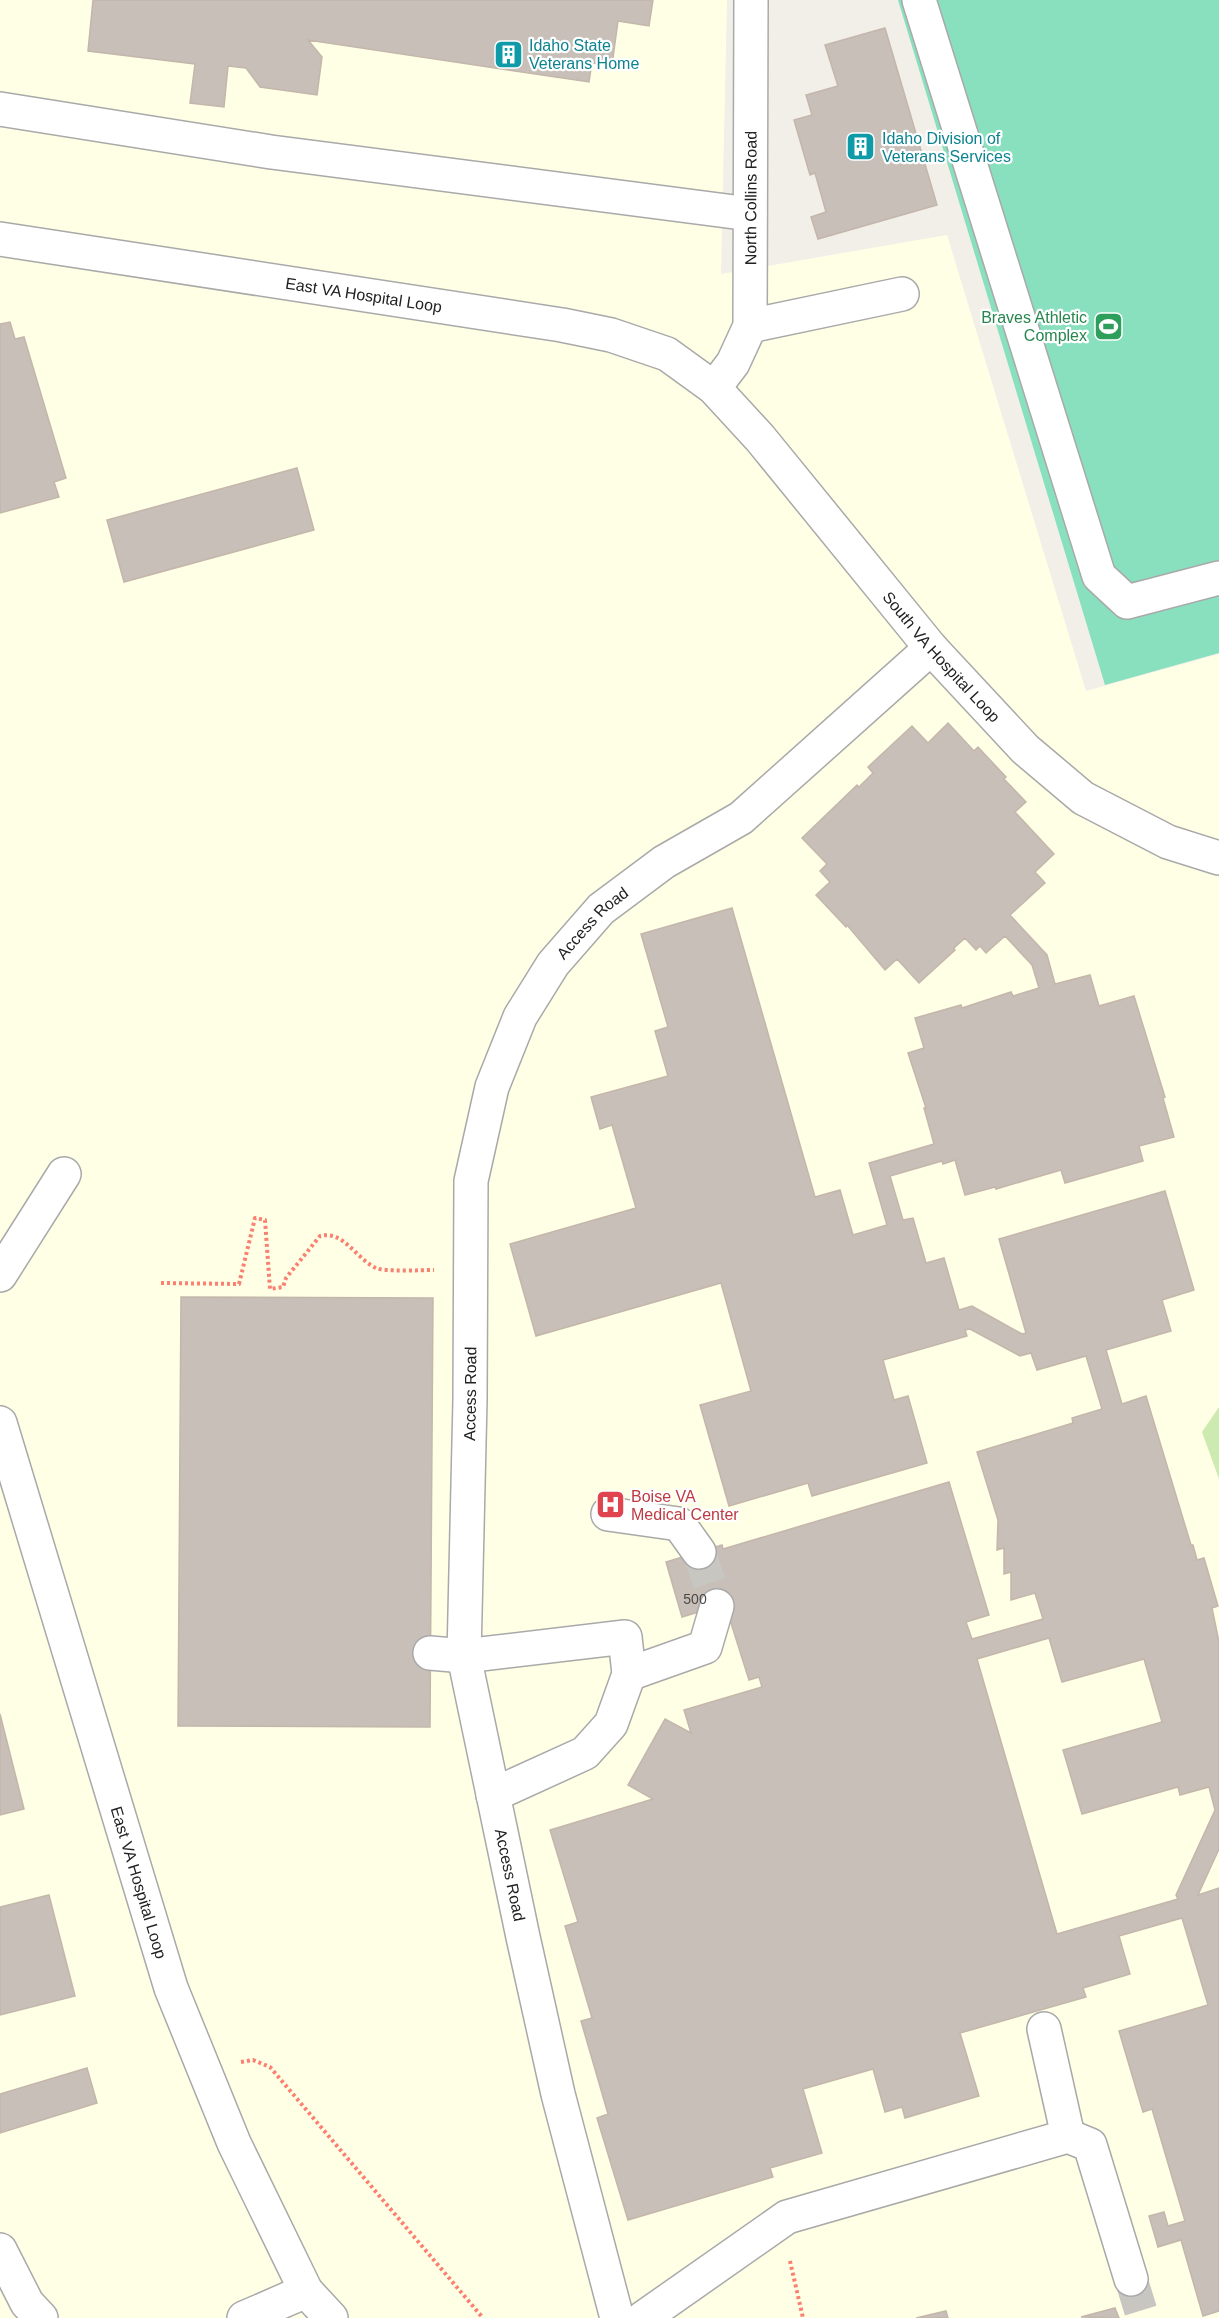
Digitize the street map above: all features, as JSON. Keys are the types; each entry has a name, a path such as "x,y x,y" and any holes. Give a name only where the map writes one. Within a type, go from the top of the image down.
{"street":[{"name":"North Collins Road","path":"714,388 733,363 750,326 751,0"},
{"path":"918,0 1099,576 1127,602 1219,578"},
{"path":"0,109 271,152 750,214"},
{"name":"East VA Hospital Loop","path":"0,239 611,335 668,354 714,388"},
{"path":"750,326 902,294"},
{"name":"South VA Hospital Loop","path":"714,388 760,438 932,648 1025,749 1083,798 1168,842 1219,858"},
{"name":"Access Road","path":"617,2318 558,2094 464,1656 470,1412 471,1181 492,1087 520,1017 553,964 602,909 664,862 741,818 932,648"},
{"path":"0,1275 64,1174"},
{"name":"East VA Hospital Loop","path":"0,1423 171,1988 234,2143 306,2291 331,2318"},
{"path":"608,1514 679,1524 699,1552"},
{"path":"629,1674 705,1647 717,1606"},
{"path":"430,1653 464,1656 625,1637 629,1674 611,1724 585,1753 493,1795"},
{"path":"1044,2029 1068,2136"},
{"path":"643,2318 786,2217 1068,2136 1090,2145 1131,2279"},
{"path":"0,2250 27,2303 41,2318"},
{"path":"244,2318 306,2291"}],"path":[{"path":"161,1283 239,1284 255,1218 265,1220 270,1289 283,1287 286,1278 320,1236 327,1234 338,1238 377,1269 445,1271"},
{"path":"206,2075 235,2063 253,2060 270,2067 483,2318"}],"shaded area":[{"name":"Boise VA Medical Center","path":"0,0 727,0 721,274 947,235 1086,691 1219,654 1219,2318 0,2318"}],"green space":[{"name":"Braves Athletic Complex","path":"898,0 1219,0 1219,653 1105,685"},
{"path":"1219,1407 1219,1479 1202,1432"}],"building":[{"name":"Idaho State Veterans Home","path":"93,0 653,0 649,26 618,21 612,65 592,63 589,82 308,40 322,57 317,95 260,87 246,68 228,66 224,107 190,103 195,64 88,51"},
{"name":"Idaho Division of Veterans Services","path":"885,28 937,205 818,239 811,217 826,212 815,173 810,175 794,120 812,115 806,95 838,86 825,45"},
{"path":"10,322 15,339 24,337 66,478 54,482 59,497 0,513 0,324"},
{"path":"297,468 314,530 124,582 107,520"},
{"path":"948,723 974,751 978,747 1026,802 1015,812 1054,854 1035,872 1045,883 1010,915 1047,955 1055,984 1090,975 1099,1006 1134,996 1165,1097 1163,1098 1174,1137 1139,1146 1143,1161 1065,1183 1061,1170 996,1189 995,1187 965,1195 955,1160 943,1164 942,1161 890,1176 903,1220 913,1218 926,1263 944,1258 959,1310 972,1306 1022,1334 1026,1333 999,1239 1165,1191 1194,1290 1162,1300 1171,1331 1106,1350 1122,1404 1146,1396 1191,1545 1193,1545 1197,1560 1204,1558 1218,1606 1212,1608 1219,1642 1219,1849 1198,1895 1219,1888 1219,2311 1203,2316 1181,2240 1158,2247 1149,2216 1164,2212 1168,2226 1185,2221 1152,2109 1143,2112 1119,2031 1208,2005 1182,1918 1119,1936 1130,1974 1083,1988 1086,1997 960,2033 979,2096 905,2118 902,2107 885,2112 873,2069 803,2089 822,2153 770,2168 773,2177 628,2220 597,2118 608,2114 581,2021 592,2018 565,1926 578,1922 550,1830 653,1799 628,1785 665,1719 691,1733 684,1710 762,1687 759,1677 749,1680 725,1604 682,1617 666,1562 722,1545 723,1549 949,1482 989,1615 966,1622 972,1639 1043,1619 1035,1593 1011,1600 1011,1572 1004,1574 1004,1548 997,1550 998,1520 977,1452 1073,1423 1072,1418 1102,1409 1086,1356 1037,1370 1031,1353 1020,1356 970,1329 965,1330 967,1336 883,1360 894,1400 908,1396 927,1463 812,1496 808,1483 729,1506 700,1405 751,1391 721,1283 536,1336 510,1244 636,1208 612,1125 600,1129 591,1097 668,1076 655,1031 668,1027 641,934 732,908 815,1197 840,1190 853,1235 887,1225 869,1163 934,1144 924,1108 926,1108 908,1053 924,1048 915,1018 961,1005 962,1008 1011,992 1013,996 1039,988 1032,965 1005,936 986,953 980,946 976,950 965,938 919,983 897,959 885,970 847,925 846,927 816,895 830,882 820,871 827,864 802,838 857,785 859,787 873,773 868,767 912,726 928,743","holes":["1049,1638 1062,1682 1144,1659 1162,1722 1063,1750 1082,1814 1178,1787 1180,1795 1209,1787 1215,1810 1176,1895 1178,1899 1057,1934 977,1659"]},
{"path":"181,1297 433,1298 430,1727 178,1726"},
{"path":"0,1714 24,1809 0,1815"},
{"path":"49,1895 75,1996 0,2015 0,1907"},
{"path":"87,2068 97,2103 0,2133 0,2094"},
{"path":"1115,2308 1119,2318 1081,2317"},
{"path":"946,2311 948,2318 916,2318"}],"tunnel":[{"path":"699,1552 717,1606"},
{"path":"1131,2279 1143,2318"}],"place":[{"name":"Idaho State Veterans Home","path":"508,54"},
{"name":"Idaho Division of Veterans Services","path":"861,147"},
{"name":"Braves Athletic Complex","path":"1108,326"},
{"name":"Boise VA Medical Center","path":"610,1505"}]}
